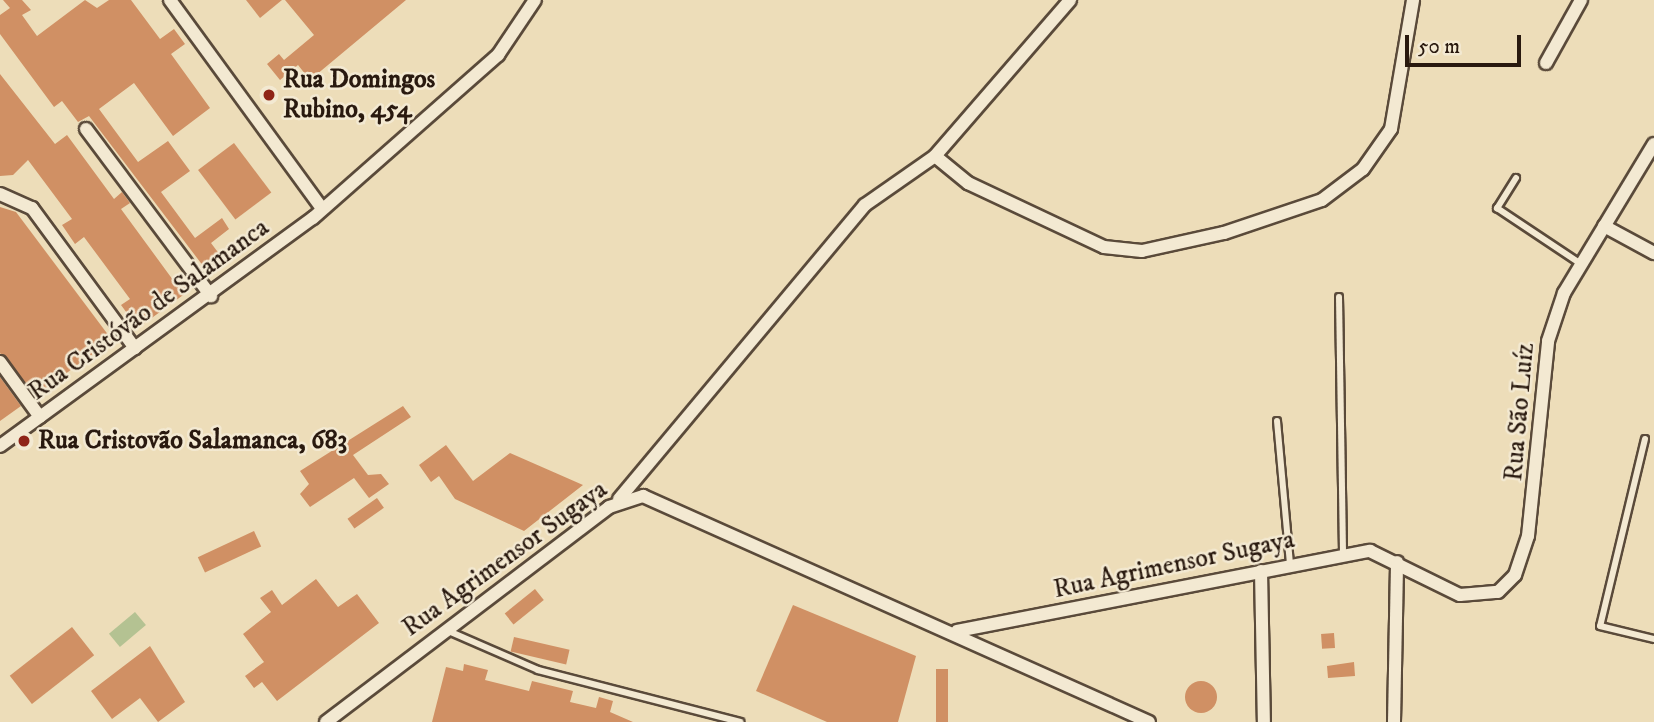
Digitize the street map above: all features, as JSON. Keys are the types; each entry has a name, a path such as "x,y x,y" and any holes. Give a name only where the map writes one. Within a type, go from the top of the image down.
{"street":[{"path":"170,0 321,207"},
{"name":"Rua Cristóvão de Salamanca","path":"0,446 211,296 321,207 498,55 535,0"},
{"path":"618,501 865,205 935,156 1070,0"},
{"path":"935,156 968,183 1104,247 1142,251 1224,233 1322,200 1363,169 1391,129 1413,0"},
{"path":"1546,63 1581,0"},
{"path":"86,130 211,296"},
{"name":"Rua São Luíz","path":"1397,562 1460,594 1492,596 1515,575 1534,501 1548,341 1581,264 1654,144"},
{"path":"0,194 32,208 135,348"},
{"path":"1604,226 1654,253"},
{"path":"0,362 40,417"},
{"name":"Rua Agrimensor Sugaya","path":"326,722 445,629 618,501 657,499 957,631 1149,722"},
{"name":"Rua Agrimensor Sugaya","path":"957,631 1343,554 1370,551 1397,562"},
{"path":"1394,722 1397,562"},
{"path":"1261,571 1264,722"}],"lane":[{"path":"1516,178 1497,208 1581,264"},
{"path":"1339,297 1343,554"},
{"path":"1277,421 1290,564"},
{"path":"1645,439 1600,626 1654,639"},
{"path":"445,629 538,670 740,722"}],"green space":[{"path":"135,612 146,625 120,647 109,634"}],"building":[{"path":"3,0 22,0 31,10 22,15 37,36 85,0 97,8 109,0 131,0 160,39 174,29 185,44 171,54 210,108 173,136 134,83 99,109 138,162 168,141 190,171 161,192 195,238 222,218 229,229 211,243 226,263 210,275 89,116 78,122 62,101 54,107 0,34 0,15 10,8"},
{"path":"246,0 282,0 260,18"},
{"path":"285,0 406,0 310,80 298,65 280,80 267,64 279,54 284,60 314,35"},
{"path":"0,74 55,144 67,135 114,199 122,192 130,203 121,209 173,280 179,275 190,290 138,328 121,305 130,299 84,237 75,244 62,225 72,219 28,160 13,175 0,176"},
{"path":"234,143 271,193 235,220 198,170"},
{"path":"0,207 16,212 112,340 35,396 0,353"},
{"path":"0,377 21,406 0,421"},
{"path":"403,406 411,417 353,455 368,475 381,474 389,484 369,498 354,478 310,507 300,494 309,484 300,471"},
{"path":"446,445 473,481 510,453 583,485 524,531 455,499 439,476 431,482 419,465"},
{"path":"377,498 384,508 354,528 348,519"},
{"path":"254,531 261,546 205,573 198,557"},
{"path":"316,579 338,607 357,594 379,623 277,701 262,682 254,688 245,676 264,662 243,634 271,612 260,598 272,590 282,605"},
{"path":"535,589 544,600 514,624 505,614"},
{"path":"793,605 916,656 898,722 827,722 756,691"},
{"path":"72,627 94,655 32,704 10,676"},
{"path":"1334,633 1335,648 1322,649 1321,634"},
{"path":"514,637 570,650 566,664 511,652"},
{"path":"150,646 185,702 158,722 140,698 112,719 91,691"},
{"path":"1354,662 1355,676 1328,678 1327,666"},
{"path":"464,664 488,670 485,680 529,691 532,681 573,691 570,702 596,708 599,697 613,701 610,712 633,722 432,722 446,667 463,671"},
{"path":"936,669 948,669 948,722 936,722"},
{"path":"1201,681 1212,686 1217,697 1212,708 1201,713 1190,708 1185,697 1190,686"}],"place":[{"name":"Rua Domingos Rubino, 454","path":"269,95"},
{"name":"Rua Cristovão Salamanca, 683","path":"24,441"}]}
